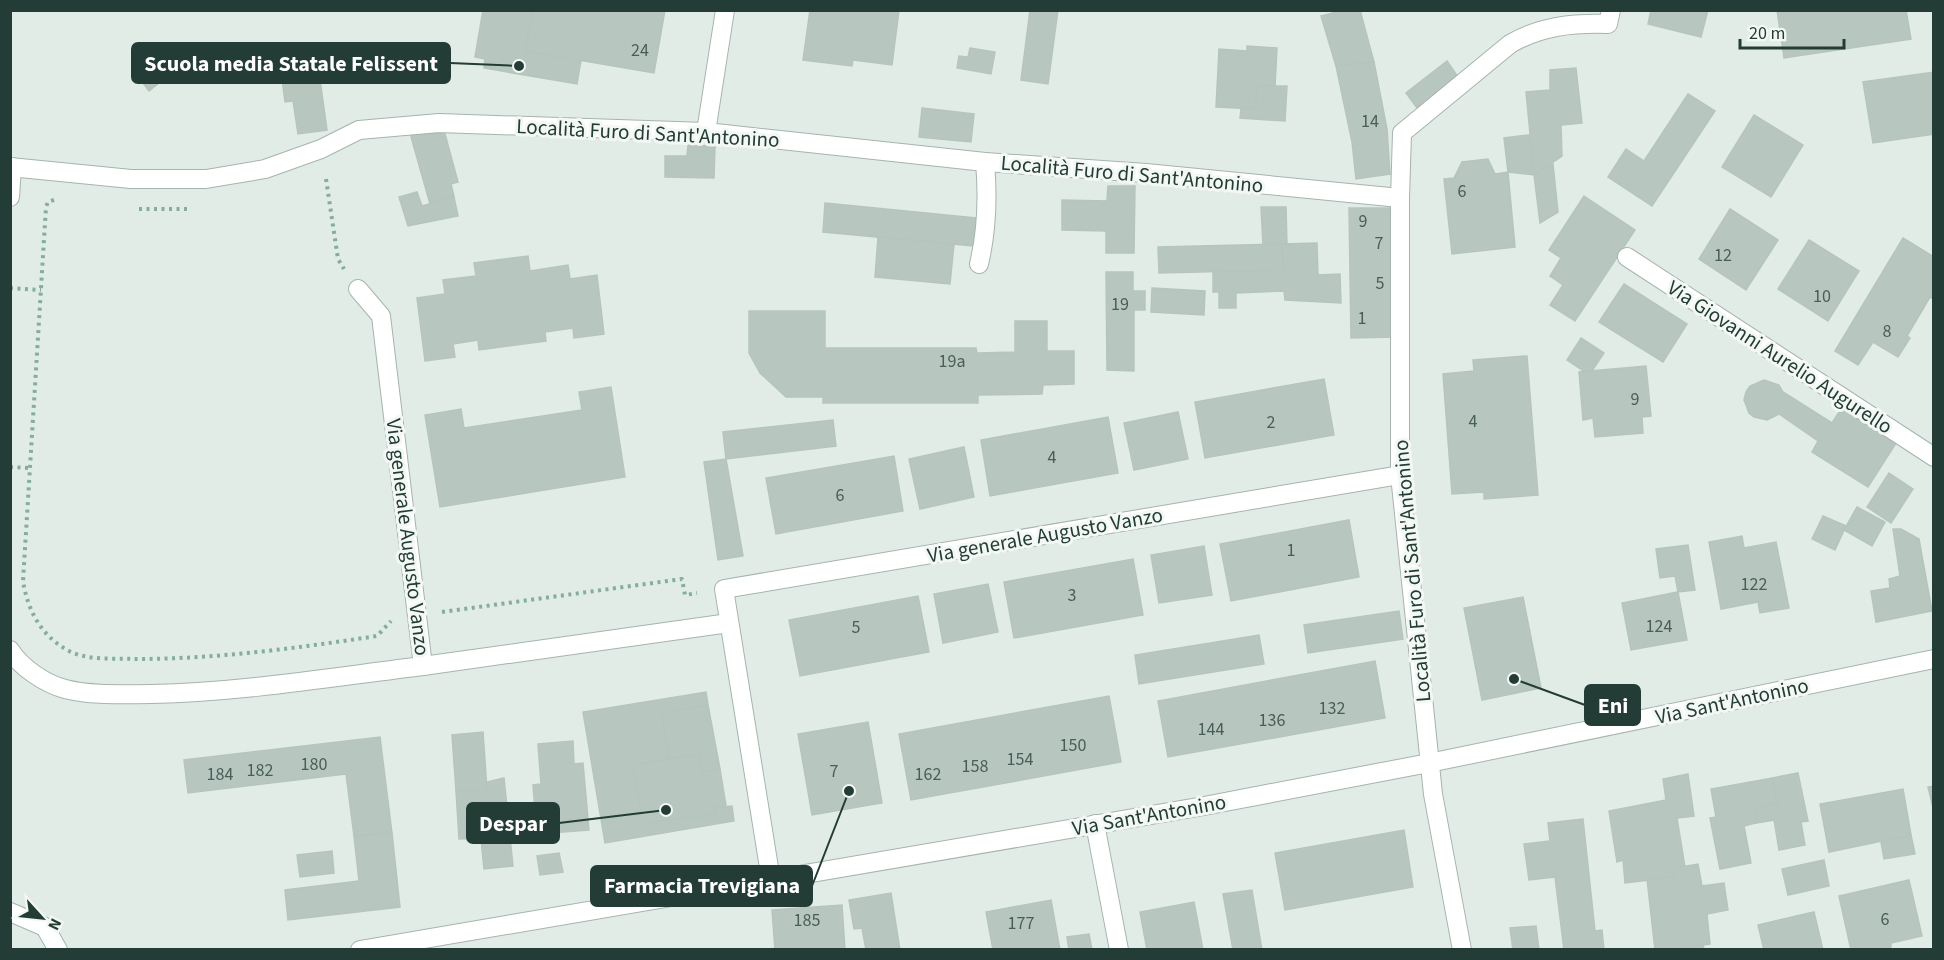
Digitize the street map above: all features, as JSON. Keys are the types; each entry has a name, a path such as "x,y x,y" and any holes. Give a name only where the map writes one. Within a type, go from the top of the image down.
{"street":[{"path":"706,132 725,10"},
{"name":"Località Furo di Sant'Antonino","path":"1462,950 1429,763 1400,475 1402,133 1510,44 1526,35 1559,25 1608,24 1611,10"},
{"name":"Località Furo di Sant'Antonino","path":"11,167 131,179 206,179 265,169 321,148 359,130 439,123 706,132 985,162 1146,173 1400,198"},
{"path":"979,264 984,243 986,213 985,162"},
{"path":"10,197 11,167"},
{"name":"Via Giovanni Aurelio Augurello","path":"1627,258 1934,457"},
{"name":"Via generale Augusto Vanzo","path":"358,289 381,316 423,666 729,623"},
{"name":"Via generale Augusto Vanzo","path":"724,588 1400,475"},
{"path":"724,588 771,880"},
{"path":"10,650 32,672 52,684 66,689 122,694 237,689 423,666"},
{"name":"Via Sant'Antonino","path":"360,950 426,944 1429,763 1934,659"},
{"path":"1095,824 1119,950"},
{"path":"10,912 45,927 58,950"}],"path":[{"path":"321,148 338,259 358,289"},
{"path":"315,182 326,179"},
{"path":"60,201 51,200 46,207 23,581 26,599 41,629 69,651 85,657 159,659 275,651 377,636 393,618"},
{"path":"128,208 165,210 200,208"},
{"path":"10,288 41,290"},
{"path":"10,467 30,468"},
{"path":"432,613 682,579 685,595 724,588"}],"building":[{"path":"483,10 533,10 525,51 581,60 577,84 484,68 485,59 475,57"},
{"path":"533,10 665,10 654,73 525,51"},
{"path":"810,10 899,10 892,65 853,60 852,66 803,60"},
{"path":"1030,10 1058,10 1048,84 1021,80"},
{"path":"1344,10 1360,10 1374,62 1336,66 1321,16"},
{"path":"1651,10 1708,10 1701,37 1648,24"},
{"path":"1777,10 1906,10 1911,39 1784,58"},
{"path":"315,43 327,130 298,134 293,101 285,102 278,48"},
{"path":"1247,46 1277,48 1275,86 1258,86 1255,109 1216,107 1219,49 1247,51"},
{"path":"970,48 995,52 991,74 957,68 959,56 968,57"},
{"path":"156,55 170,74 149,91 134,71"},
{"path":"1447,61 1458,77 1417,108 1406,93"},
{"path":"1374,62 1387,129 1390,174 1356,179 1352,142 1336,66"},
{"path":"1576,68 1582,123 1561,125 1562,156 1534,175 1526,92 1550,90 1550,70"},
{"path":"1934,72 1934,134 1873,143 1863,82"},
{"path":"1258,86 1287,86 1285,121 1240,118 1241,109 1255,109"},
{"path":"1688,94 1715,111 1652,206 1608,177 1626,149 1644,161"},
{"path":"922,108 974,114 971,142 919,137"},
{"path":"1754,115 1803,145 1771,197 1722,167"},
{"path":"410,133 445,134 458,182 451,184 454,197 430,204"},
{"path":"1529,135 1534,175 1508,172 1504,138"},
{"path":"688,145 715,146 714,178 665,177 665,156 687,156"},
{"path":"1488,159 1495,174 1508,172 1515,247 1452,254 1444,179 1454,178 1462,162"},
{"path":"1553,164 1558,212 1540,223 1534,175"},
{"path":"1108,186 1135,186 1134,253 1106,253 1106,231 1062,230 1062,200 1107,201"},
{"path":"417,192 422,206 454,197 458,216 408,226 399,197"},
{"path":"1584,196 1635,230 1575,321 1550,305 1563,285 1550,276 1561,258 1549,250"},
{"path":"825,203 976,218 973,246 823,232"},
{"path":"1261,207 1286,207 1287,244 1263,245"},
{"path":"1349,208 1394,208 1396,337 1351,338"},
{"path":"1730,209 1778,240 1746,290 1699,259"},
{"path":"878,237 954,244 950,284 875,277"},
{"path":"1903,238 1934,257 1934,299 1930,297 1907,336 1910,338 1898,357 1873,342 1858,365 1835,351"},
{"path":"1809,240 1859,271 1828,321 1778,289"},
{"path":"1317,243 1318,275 1340,274 1341,303 1285,300 1284,291 1236,293 1236,308 1219,308 1219,292 1213,292 1213,272 1283,270 1282,244"},
{"path":"1282,244 1283,270 1159,273 1158,247"},
{"path":"528,256 530,271 568,265 570,279 597,275 604,334 574,338 573,328 545,332 546,341 479,350 478,340 453,344 455,357 425,361 417,298 445,294 443,280 476,276 474,263"},
{"path":"1106,272 1133,272 1133,291 1145,291 1145,310 1134,310 1134,371 1107,370"},
{"path":"1624,284 1687,324 1663,362 1599,322"},
{"path":"1152,288 1205,291 1204,315 1151,312"},
{"path":"749,311 825,311 825,348 976,348 977,353 1015,352 1015,321 1047,321 1047,351 1074,351 1074,384 1043,385 1042,394 978,395 978,403 823,403 823,397 786,397 760,373 749,353"},
{"path":"1581,338 1604,353 1592,371 1585,372 1567,360"},
{"path":"1527,356 1538,495 1484,499 1484,492 1452,494 1443,374 1474,371 1473,360"},
{"path":"1646,366 1651,416 1642,417 1643,433 1595,437 1593,418 1583,420 1579,372"},
{"path":"1324,379 1334,435 1205,458 1195,402"},
{"path":"1764,380 1779,385 1783,392 1832,423 1843,406 1898,440 1868,487 1812,452 1818,441 1779,414 1767,420 1754,417 1749,413 1744,400 1746,392 1750,386"},
{"path":"611,387 625,477 440,507 425,415 461,409 464,428 582,410 579,392"},
{"path":"1178,412 1188,459 1134,470 1124,423"},
{"path":"1108,417 1118,473 990,496 981,440"},
{"path":"833,420 836,446 726,459 723,432"},
{"path":"964,447 974,497 920,509 909,459"},
{"path":"894,456 903,511 776,534 766,478"},
{"path":"726,459 743,556 718,560 704,462"},
{"path":"1889,473 1913,489 1891,523 1867,507"},
{"path":"1857,507 1885,522 1872,546 1844,530"},
{"path":"1823,516 1846,526 1835,550 1812,539"},
{"path":"1349,520 1359,577 1231,601 1220,544"},
{"path":"1893,529 1901,529 1919,539 1932,611 1876,622 1871,591 1890,588 1889,579 1900,576"},
{"path":"1742,536 1744,548 1776,542 1789,608 1760,613 1758,602 1721,609 1709,542"},
{"path":"1688,545 1695,590 1678,592 1675,576 1660,578 1656,549"},
{"path":"1204,546 1212,595 1159,603 1151,555"},
{"path":"1133,559 1143,615 1014,638 1004,582"},
{"path":"988,584 998,632 943,643 934,594"},
{"path":"1678,592 1687,640 1631,650 1622,603"},
{"path":"918,596 929,652 800,676 789,620"},
{"path":"1523,597 1541,688 1482,700 1464,608"},
{"path":"1399,611 1403,639 1308,653 1304,625"},
{"path":"1259,635 1264,664 1139,684 1135,655"},
{"path":"1375,661 1385,718 1168,757 1158,701"},
{"path":"706,692 708,705 662,713 669,759 633,765 643,823 715,814 714,808 732,806 734,821 605,843 583,712"},
{"path":"1109,696 1121,762 911,800 899,734"},
{"path":"708,705 720,769 702,772 699,754 669,759 662,713"},
{"path":"868,722 882,803 812,815 798,734"},
{"path":"483,732 487,790 456,791 452,735"},
{"path":"380,737 392,833 354,836 346,774 188,793 184,760"},
{"path":"573,741 574,764 583,763 589,830 537,834 533,785 541,784 538,744"},
{"path":"699,754 702,772 720,769 726,806 714,808 715,814 643,823 633,765"},
{"path":"1798,773 1808,821 1801,822 1805,845 1779,850 1774,820 1756,823 1755,808 1777,803 1772,778"},
{"path":"1688,774 1694,816 1677,818 1685,867 1675,868 1674,877 1625,883 1623,860 1617,862 1609,811 1666,800 1663,779"},
{"path":"504,778 510,837 459,839 456,791 487,790 487,782"},
{"path":"1772,778 1777,803 1755,808 1756,823 1744,826 1751,863 1720,869 1710,818 1716,817 1711,789"},
{"path":"1934,786 1934,812 1928,787"},
{"path":"1903,789 1911,835 1829,852 1820,804"},
{"path":"1583,819 1595,931 1602,930 1604,950 1564,950 1555,877 1529,880 1524,844 1550,841 1548,823"},
{"path":"1404,830 1413,887 1285,910 1275,853"},
{"path":"392,833 400,907 288,920 285,890 359,881 354,836"},
{"path":"1911,835 1915,854 1884,859 1881,842"},
{"path":"510,837 513,866 484,869 481,839"},
{"path":"332,851 334,873 300,877 297,855"},
{"path":"559,853 563,872 540,875 537,856"},
{"path":"1824,860 1829,886 1788,895 1782,869"},
{"path":"1698,864 1702,886 1724,883 1728,910 1707,914 1710,944 1686,947 1686,950 1655,950 1647,879 1674,877 1675,868"},
{"path":"1909,880 1922,936 1891,943 1891,947 1879,950 1851,950 1839,896"},
{"path":"1252,890 1262,950 1233,950 1223,894"},
{"path":"891,893 900,950 866,950 862,928 854,929 849,900"},
{"path":"1051,900 1060,950 993,950 986,912"},
{"path":"1194,902 1203,950 1147,950 1140,912"},
{"path":"842,905 845,950 775,950 772,910"},
{"path":"1814,912 1823,950 1764,950 1758,925"},
{"path":"1536,926 1539,950 1513,950 1510,928"},
{"path":"1089,934 1092,950 1069,950 1067,937"},
{"path":"1703,944 1704,950 1686,950 1686,947"}],"place":[{"name":"Scuola media Statale Felissent","path":"519,66"},
{"name":"Eni","path":"1514,679"},
{"name":"Farmacia Trevigiana","path":"849,791"},
{"name":"Despar","path":"666,810"}]}
